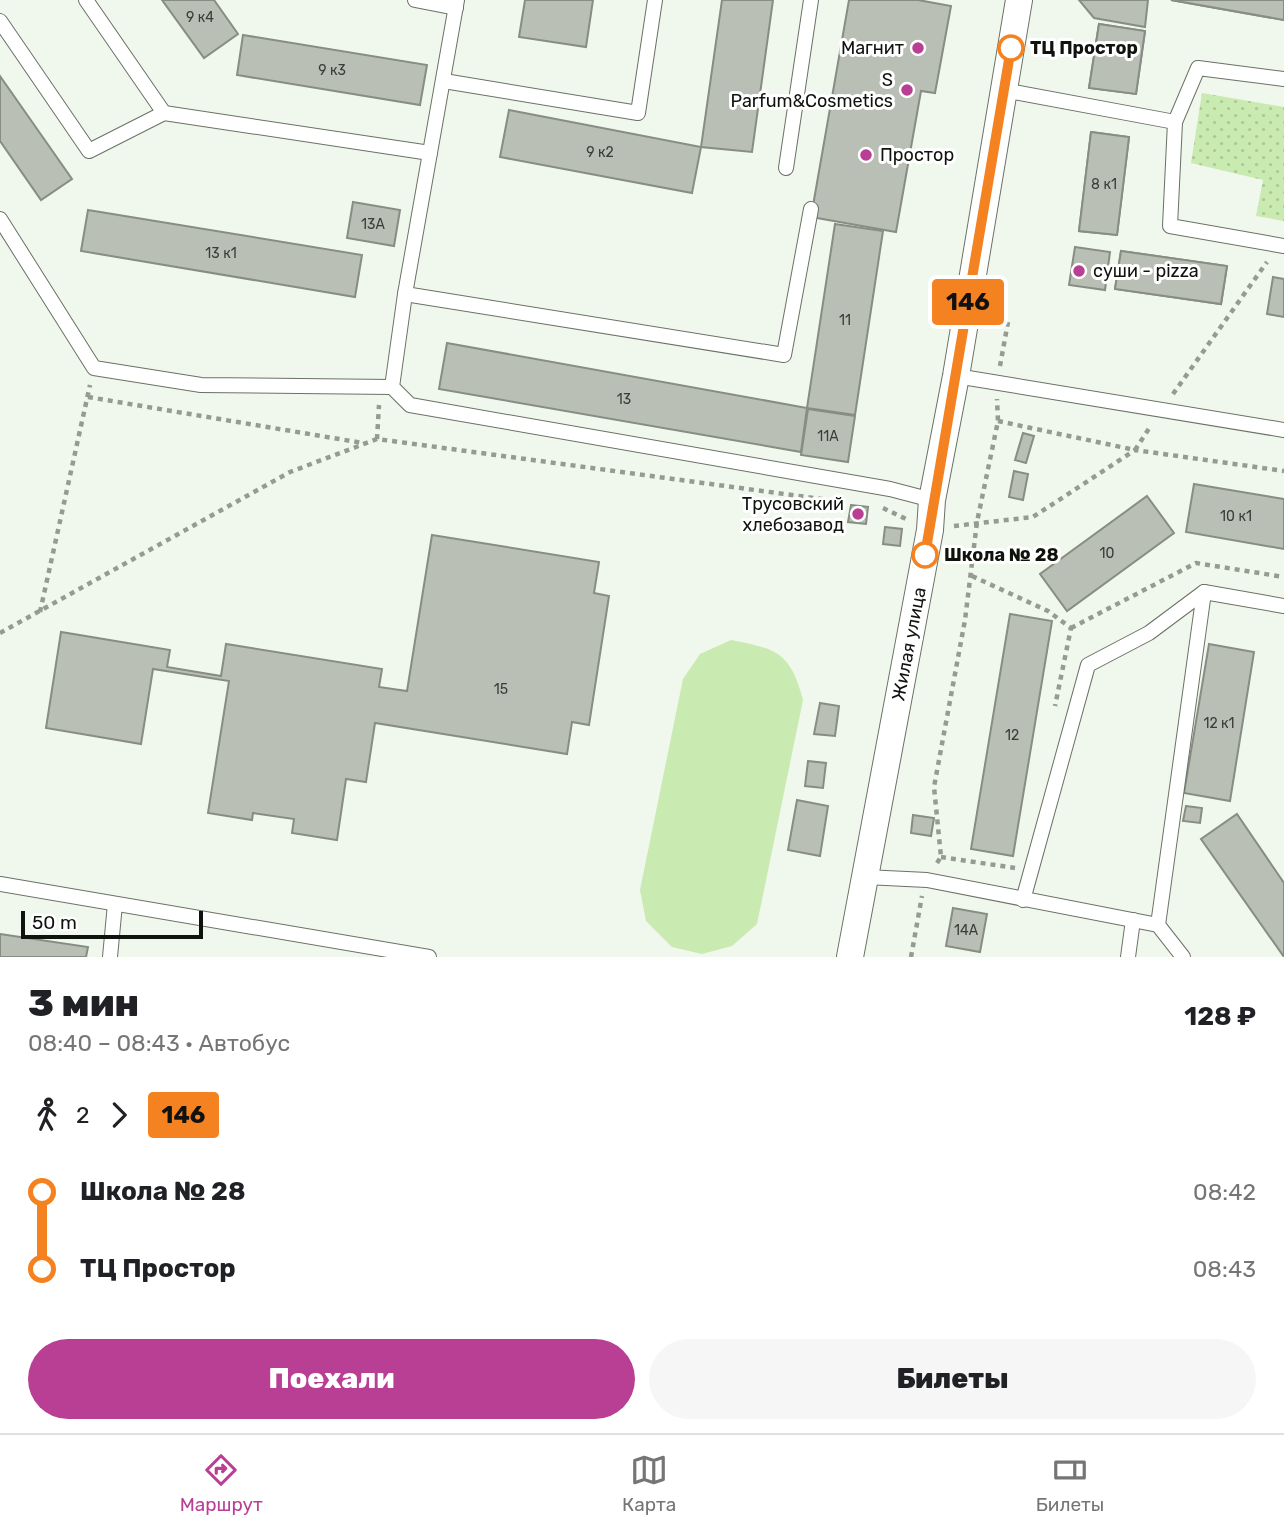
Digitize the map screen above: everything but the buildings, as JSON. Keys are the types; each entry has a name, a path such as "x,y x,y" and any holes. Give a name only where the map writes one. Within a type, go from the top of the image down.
{"street":[{"name":"Жилая улица","path":"850,957 930,530 932,500 956,376 1019,0"}],"lane":[{"path":"86,0 164,113"},
{"path":"392,387 405,294 457,4 415,0"},
{"path":"444,81 638,113 655,0"},
{"path":"786,168 811,0"},
{"path":"0,22 89,151 164,113 430,153"},
{"path":"1280,250 1170,226 1175,122 1198,68 1284,79"},
{"path":"1003,90 1175,122"},
{"path":"405,294 784,355 811,209"},
{"path":"0,219 94,368 201,385 392,387 410,405 890,489 932,500"},
{"path":"956,376 1284,430"},
{"path":"1158,925 1204,592"},
{"path":"1023,900 1088,665 1149,633 1204,592 1284,606"},
{"path":"865,877 927,880 1158,925 1183,957"},
{"path":"0,884 429,957"},
{"path":"110,957 115,904"},
{"path":"1128,957 1133,920"}],"path":[{"path":"1199,354 1261,267 1280,250"},
{"path":"911,957 927,880 941,857 934,787 972,576 977,522 998,421 997,383 1007,322"},
{"path":"40,613 94,368"},
{"path":"88,397 364,444"},
{"path":"998,421 1135,450 1284,471"},
{"path":"0,634 290,472 377,439 839,502"},
{"path":"977,522 1033,517 1135,450"},
{"path":"1071,628 1195,563 1284,577"},
{"path":"972,576 1048,611 1071,628"},
{"path":"1054,708 1071,628"},
{"path":"941,857 1021,869"}],"green space":[{"path":"1202,93 1284,107 1284,221 1256,216 1263,180 1191,163"},
{"path":"731,640 760,646 779,655 793,672 803,700 757,924 732,946 702,954 672,947 646,921 640,890 683,679 700,654"}],"bus line":[{"name":"146","path":"925,555 932,500 956,376 1011,48"}],"place":[{"name":"Магнит","path":"918,48"},
{"name":"ТЦ Простор","path":"1011,48"},
{"name":"S Parfum&Cosmetics","path":"907,90"},
{"name":"Простор","path":"866,155"},
{"name":"суши - pizza","path":"1079,271"},
{"name":"Трусовский хлебозавод","path":"858,514"},
{"name":"Школа № 28","path":"925,555"}]}
